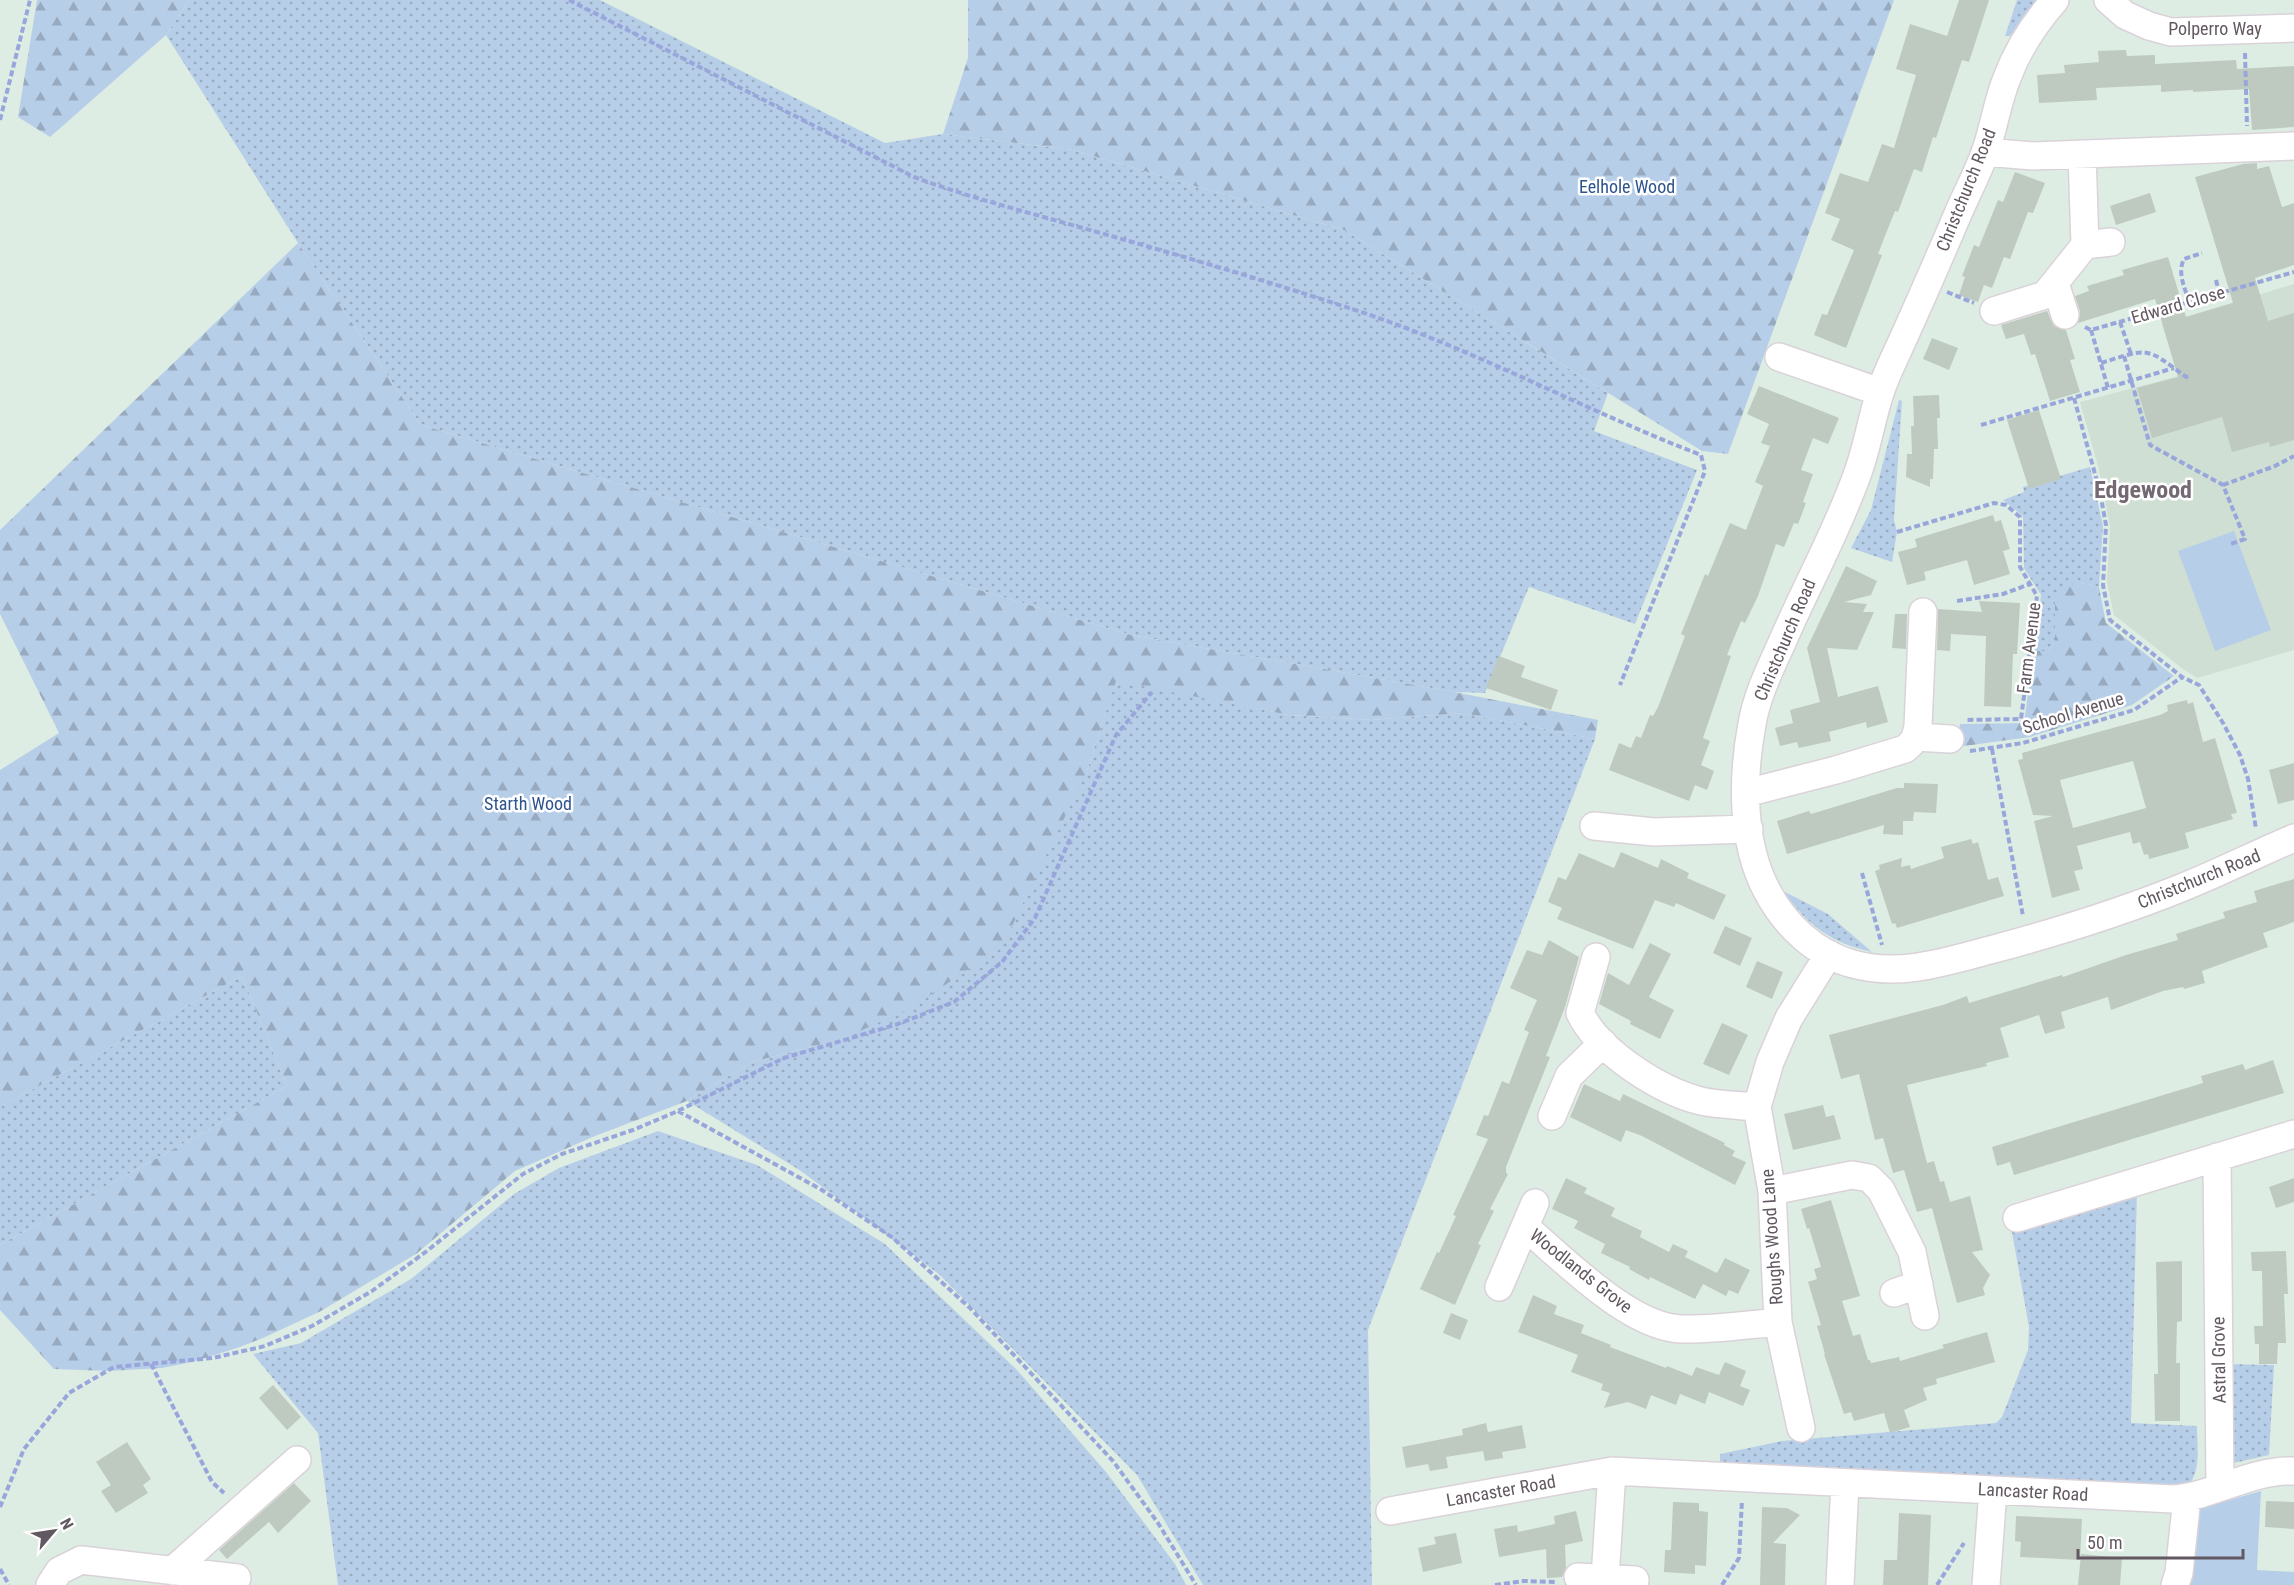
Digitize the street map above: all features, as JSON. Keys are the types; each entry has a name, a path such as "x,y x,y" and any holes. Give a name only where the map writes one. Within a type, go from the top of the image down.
{"street":[{"name":"Christchurch Road","path":"2055,0 2035,23 2020,48 2006,80 1985,152 1880,392 1862,463 1844,512 1808,584 1767,676 1752,721 1746,793 1754,857 1762,882 1774,905 1802,936 1829,954 1852,964 1903,969 1929,966 2027,940 2181,889 2294,838"},
{"name":"Polperro Way","path":"2108,0 2125,15 2149,26 2171,32 2294,28"},
{"path":"1985,152 2033,156 2294,146"},
{"path":"1994,311 2045,295 2058,279 2098,244 2082,154"},
{"path":"2058,279 2065,315"},
{"path":"1779,357 1880,392"},
{"path":"1746,793 1836,770 1905,749 1916,737 1923,612"},
{"path":"1916,737 1950,739"},
{"path":"1594,826 1654,832 1749,829"},
{"name":"Roughs Wood Lane","path":"1802,1428 1778,1322 1772,1191 1757,1107 1770,1062 1789,1018 1829,954"},
{"path":"1596,957 1580,1013 1583,1020 1603,1043 1652,1082 1677,1094 1703,1102 1757,1107"},
{"path":"1552,1116 1569,1076 1578,1070 1603,1043"},
{"path":"2017,1218 2294,1134"},
{"name":"Astral Grove","path":"2217,1157 2220,1487"},
{"path":"1772,1191 1852,1175 1869,1178 1881,1190 1912,1252 1925,1316"},
{"name":"Woodlands Grove","path":"1499,1287 1530,1215 1618,1305 1659,1326 1681,1329 1778,1322"},
{"path":"1894,1293 1919,1284"},
{"path":"172,1571 297,1460"},
{"path":"1605,1578 1612,1471"},
{"name":"Lancaster Road","path":"1390,1511 1612,1471 2187,1498 2220,1487"},
{"path":"2220,1487 2267,1473 2294,1471"},
{"path":"1840,1585 1845,1483"},
{"path":"1987,1585 1993,1490"},
{"path":"2175,1585 2180,1573 2187,1498"},
{"path":"50,1585 59,1571 81,1560 237,1578"},
{"path":"1578,1577 1635,1580"}],"path":[{"path":"0,120 30,0"},
{"path":"569,0 914,177 964,195 1249,276 1371,315 1421,334 1656,438 1701,455 1705,471 1620,685"},
{"path":"2245,57 2248,148"},
{"path":"2189,302 2180,272 2181,264 2184,260 2202,253"},
{"name":"Edward Close","path":"2091,330 2294,272"},
{"path":"2216,280 2219,293"},
{"path":"1927,284 1994,311"},
{"path":"2065,315 2091,330 2108,388"},
{"path":"2120,322 2131,354"},
{"path":"2101,363 2141,351 2151,352 2186,377 2190,376"},
{"path":"2124,356 2150,445 2223,485 2245,539 2231,544"},
{"path":"1981,425 2174,368"},
{"path":"2074,398 2100,492 2106,525 2103,585 2110,620 2182,676 2199,685 2240,755 2252,798 2260,854"},
{"path":"2223,485 2275,466 2294,456"},
{"name":"Farm Avenue","path":"1897,532 1994,503 2006,505 2020,517 2020,567 2037,596 2021,718 1951,720 1950,739"},
{"path":"1958,601 2003,594 2030,584"},
{"name":"School Avenue","path":"2027,940 1992,749 2023,743 2134,710 2182,676"},
{"path":"0,1508 24,1449 69,1393 114,1367 213,1358 265,1346 312,1326 372,1291 400,1271 523,1174 562,1154 633,1130 678,1111 784,1058 898,1024 954,1002 1002,963 1035,918 1116,735 1152,692"},
{"path":"1862,873 1884,954"},
{"path":"678,1111 822,1190 893,1238 910,1253 970,1308 1113,1461 1158,1523 1196,1585"},
{"path":"151,1364 212,1482 243,1508"},
{"path":"1722,1585 1739,1558 1743,1478"},
{"path":"1937,1585 1965,1541"},
{"path":"0,1569 9,1585"},
{"path":"1495,1585 1524,1581 1572,1583 1578,1577"}],"shaded area":[{"path":"2294,284 2294,650 2197,678 2114,615 2107,582 2110,526 2098,466 2080,402 2179,376 2162,324"}],"green space":[{"path":"37,0 189,0 166,35 50,137 18,117"},
{"path":"189,0 600,0 885,143 943,134 1073,150 1344,230 1608,393 1594,431 1697,470 1635,624 1529,587 1485,693 1454,692 1131,635 421,425 298,243 166,35"},
{"name":"Eelhole Wood","path":"968,0 1894,0 1728,454 1702,451 1344,230 1073,150 943,134 968,58"},
{"path":"2017,0 2039,0 2027,11 2010,36 2005,36"},
{"name":"Starth Wood","path":"298,243 421,425 1131,635 1598,720 1595,739 1463,713 1371,720 1289,715 1116,681 1087,771 1002,947 909,1009 842,1039 752,1062 687,1101 595,1136 515,1171 416,1254 321,1311 263,1338 192,1362 162,1368 108,1371 54,1369 0,1310 0,1245 287,1086 242,976 0,1107 0,770 59,733 0,614 0,530"},
{"path":"1899,400 1902,401 1894,520 1897,532 1892,562 1851,548 1871,510"},
{"path":"2090,467 2103,526 2099,587 2081,583 2055,610 2055,642 2048,651 2034,651 2041,595 2024,568 2023,516 2003,500 2024,492 2023,487"},
{"path":"2234,531 2271,630 2215,651 2178,551"},
{"path":"2081,583 2099,587 2106,623 2174,676 2132,705 2030,737 1957,747 1960,724 2024,723 2034,651 2048,651 2055,642 2055,594 2067,586"},
{"path":"1116,680 1289,715 1371,720 1463,713 1595,739 1368,1330 1372,1585 1203,1585 1137,1475 940,1275 801,1171 687,1101 752,1062 842,1039 1087,771"},
{"path":"1783,891 1828,914 1872,952 1844,943 1821,931 1802,914"},
{"path":"242,976 287,1086 0,1245 0,1107"},
{"path":"658,1131 757,1165 885,1244 1017,1370 1106,1472 1175,1564 1186,1585 338,1585 318,1433 253,1354 301,1343 411,1279 514,1194 559,1168"},
{"path":"2137,1192 2131,1423 2197,1426 2197,1467 2186,1488 1720,1465 1720,1454 1782,1441 1996,1423 2002,1417 2028,1350 2029,1327 2012,1232"},
{"path":"2223,1364 2274,1365 2269,1455 2229,1464"},
{"path":"2261,1491 2257,1570 2294,1572 2294,1585 2162,1585 2166,1573 2173,1516"}],"building":[{"path":"1959,0 1989,0 1969,62 1962,60 1922,172 1914,169 1898,212 1895,211 1878,254 1882,255 1846,348 1814,335 1822,314 1827,315 1854,250 1831,240 1840,219 1825,213 1840,173 1868,182 1882,144 1894,148 1916,75 1896,69 1910,24 1947,36"},
{"path":"2126,50 2127,56 2155,55 2155,64 2236,60 2237,69 2294,66 2294,127 2252,130 2249,89 2161,92 2161,85 2096,88 2097,100 2039,103 2037,75 2065,73 2064,65 2099,62 2098,51"},
{"path":"2257,163 2257,169 2269,166 2282,207 2294,203 2294,265 2255,278 2268,321 2294,313 2294,440 2270,447 2269,442 2232,452 2222,417 2152,438 2137,388 2178,377 2155,299 2078,323 2080,311 2075,296 2089,291 2087,286 2124,275 2122,270 2168,257 2186,317 2233,303 2195,177 2243,164"},
{"path":"2015,172 2045,183 2033,213 2028,212 2010,259 2004,257 1992,288 1984,285 1978,302 1959,295 1965,277 1962,276 1974,245 1979,247 1998,200 2003,202"},
{"path":"2150,193 2156,212 2116,225 2110,206"},
{"path":"2047,311 2054,326 2066,330 2075,359 2070,360 2080,392 2050,401 2035,354 2031,355 2024,334 2006,339 2001,325"},
{"path":"1932,338 1958,348 1949,370 1923,359"},
{"path":"1759,386 1839,418 1828,444 1813,438 1801,470 1813,474 1798,524 1794,523 1784,547 1776,544 1758,596 1745,623 1741,621 1727,655 1731,656 1703,738 1710,741 1701,765 1714,771 1707,790 1695,785 1689,801 1609,770 1619,743 1631,748 1636,736 1641,738 1650,715 1653,716 1658,707 1685,636 1681,634 1705,574 1708,576 1730,523 1746,530 1763,486 1755,482 1770,446 1761,443 1769,424 1747,414"},
{"path":"1939,395 1938,449 1934,449 1933,479 1930,479 1930,487 1906,477 1907,454 1912,454 1913,396"},
{"path":"2039,410 2061,479 2029,489 2007,420"},
{"path":"1993,515 1995,522 2001,520 2010,549 2003,551 2010,574 1974,585 1967,560 1924,572 1926,580 1907,585 1898,552 1917,547 1915,539"},
{"path":"1846,566 1877,581 1871,595 1844,602 1867,604 1863,612 1874,612 1857,650 1827,648 1838,697 1878,686 1888,722 1867,728 1866,722 1829,732 1831,741 1799,748 1797,742 1780,746 1775,728 1793,723 1790,710 1820,702 1807,648"},
{"path":"1979,601 2020,603 2017,654 2013,654 2011,707 1984,706 1986,636 1951,634 1950,651 1937,650 1938,609 1982,612"},
{"path":"1895,614 1907,614 1906,649 1892,648"},
{"path":"1499,656 1525,666 1521,677 1558,690 1551,710 1486,688"},
{"path":"2187,700 2188,704 2193,702 2203,742 2215,738 2237,813 2231,814 2233,819 2185,833 2189,848 2149,859 2148,854 2144,855 2140,842 2133,844 2130,832 2077,846 2083,869 2074,871 2080,890 2052,898 2034,821 2053,816 2033,815 2018,760 2023,759 2022,753 2160,715 2168,711 2167,705","holes":["2133,761 2146,808 2073,828 2060,780"]},
{"path":"2294,763 2294,800 2278,804 2269,770"},
{"path":"1904,783 1938,784 1936,813 1914,812 1913,821 1903,821 1903,835 1883,834 1884,825 1787,854 1777,821 1904,788"},
{"path":"1971,839 1973,844 1978,842 1988,880 1998,877 2004,896 1897,928 1895,923 1892,924 1875,871 1880,869 1879,865 1902,858 1901,867 1910,865 1911,869 1944,858 1941,847"},
{"path":"1621,852 1658,868 1661,859 1689,873 1687,878 1726,895 1714,920 1676,903 1674,907 1655,900 1633,949 1557,919 1562,908 1548,902 1558,877 1566,880 1579,853 1614,868"},
{"path":"2294,879 2294,922 2263,933 2268,947 2202,971 2205,983 2184,989 2183,987 2163,991 2111,1010 2108,997 2061,1012 2065,1028 2045,1034 2039,1015 2000,1028 2009,1057 1986,1063 1987,1066 1907,1085 1927,1163 1934,1161 1940,1182 1944,1181 1950,1202 1970,1196 1983,1250 1972,1252 1990,1275 1983,1288 1985,1295 1957,1303 1932,1208 1917,1212 1904,1170 1893,1173 1883,1138 1875,1140 1859,1074 1841,1079 1829,1035 1943,1005 1967,996 1969,1003 2062,975 2063,977 2178,940 2176,934 2225,918 2223,912 2257,902 2254,891"},
{"path":"1725,926 1752,938 1740,966 1713,953"},
{"path":"1549,940 1579,957 1565,1007 1546,1056 1550,1057 1506,1167 1508,1174 1490,1209 1494,1211 1478,1244 1481,1245 1455,1305 1420,1289 1456,1216 1453,1215 1488,1139 1476,1135 1484,1115 1488,1116 1502,1081 1509,1084 1529,1032 1524,1030 1537,1000 1510,988 1527,950 1542,955"},
{"path":"1650,943 1671,954 1649,997 1674,1010 1660,1039 1630,1024 1631,1021 1599,1004 1608,973 1629,985"},
{"path":"1757,961 1783,972 1772,999 1746,987"},
{"path":"1722,1023 1748,1035 1729,1075 1703,1064"},
{"path":"2273,1060 2284,1093 2014,1175 2010,1162 1997,1166 1992,1147 2203,1083 2201,1076 2243,1064 2245,1070"},
{"path":"1584,1084 1620,1101 1623,1094 1725,1143 1724,1145 1735,1151 1732,1156 1746,1162 1735,1185 1642,1136 1626,1130 1621,1142 1570,1117"},
{"path":"1823,1105 1826,1117 1834,1115 1841,1139 1793,1150 1784,1114"},
{"path":"1566,1178 1587,1188 1584,1193 1615,1208 1611,1216 1642,1231 1640,1237 1669,1252 1673,1244 1688,1251 1685,1257 1717,1273 1725,1258 1750,1270 1738,1294 1729,1290 1726,1296 1703,1284 1695,1299 1650,1277 1649,1280 1629,1269 1630,1267 1601,1253 1605,1244 1574,1228 1578,1221 1552,1209"},
{"path":"2294,1178 2294,1202 2276,1208 2269,1187"},
{"path":"1831,1200 1860,1296 1842,1301 1853,1336 1860,1334 1871,1363 1899,1357 1900,1361 1944,1348 1942,1345 1987,1332 1995,1362 1936,1379 1937,1384 1923,1388 1927,1400 1904,1410 1910,1427 1890,1433 1884,1413 1854,1421 1851,1412 1844,1414 1824,1354 1817,1326 1821,1325 1808,1282 1817,1279 1814,1269 1821,1267 1801,1209"},
{"path":"2286,1251 2288,1294 2284,1294 2286,1343 2278,1343 2277,1364 2259,1364 2259,1344 2255,1344 2254,1326 2263,1326 2262,1271 2252,1271 2251,1252"},
{"path":"2182,1261 2182,1321 2177,1322 2176,1363 2180,1363 2180,1421 2155,1421 2154,1374 2158,1374 2156,1262"},
{"path":"1533,1295 1557,1306 1554,1314 1584,1325 1581,1333 1611,1345 1610,1347 1666,1368 1667,1366 1692,1376 1696,1367 1719,1375 1725,1362 1746,1371 1740,1386 1750,1390 1743,1406 1709,1392 1705,1404 1680,1394 1676,1405 1651,1395 1646,1409 1628,1402 1604,1408 1610,1393 1601,1390 1603,1384 1571,1372 1578,1355 1518,1332"},
{"path":"1451,1313 1468,1320 1460,1340 1443,1333"},
{"path":"273,1385 301,1417 287,1430 259,1398"},
{"path":"1486,1423 1488,1432 1522,1425 1526,1448 1502,1452 1503,1458 1485,1461 1483,1451 1446,1457 1448,1468 1430,1471 1428,1464 1406,1468 1402,1447 1463,1435 1462,1429"},
{"path":"127,1442 151,1479 143,1485 148,1493 116,1513 101,1491 111,1485 96,1462"},
{"path":"294,1483 311,1501 278,1533 269,1522 227,1559 219,1550"},
{"path":"2266,1501 2294,1502 2294,1529 2265,1527"},
{"path":"1673,1502 1699,1503 1699,1511 1708,1512 1706,1566 1695,1565 1695,1574 1664,1572 1665,1550 1671,1550"},
{"path":"1762,1507 1787,1508 1800,1515 1773,1543 1786,1544 1785,1585 1760,1585"},
{"path":"1576,1511 1583,1541 1565,1545 1566,1568 1562,1577 1547,1578 1546,1549 1499,1557 1494,1529 1517,1525 1518,1532 1555,1524 1554,1516"},
{"path":"1899,1513 1931,1515 1928,1585 1883,1585 1884,1560 1897,1560"},
{"path":"2016,1516 2082,1519 2080,1560 2020,1557 2021,1542 2015,1541"},
{"path":"1456,1533 1462,1563 1423,1572 1418,1548 1436,1544 1434,1537"},
{"path":"2081,1554 2122,1558 2120,1585 2078,1585"}],"district":[{"name":"Edgewood","path":"2143,490"}]}
